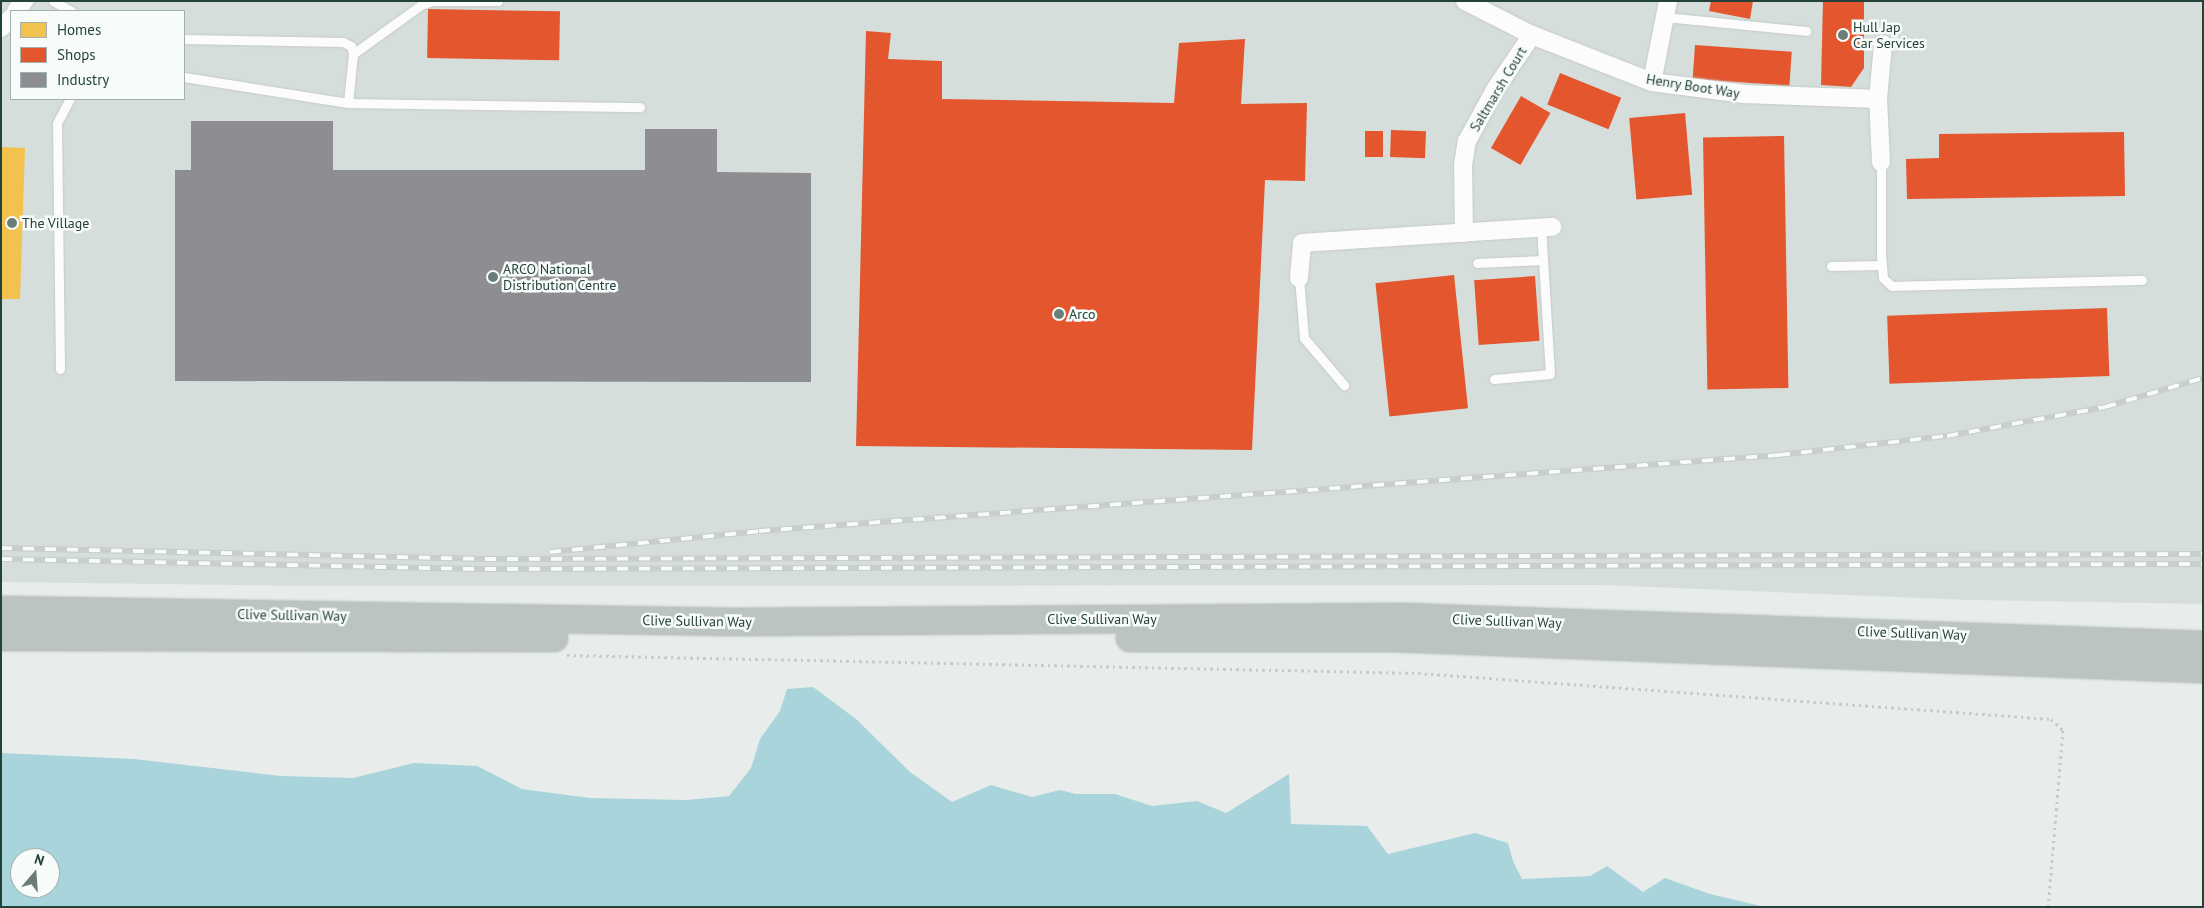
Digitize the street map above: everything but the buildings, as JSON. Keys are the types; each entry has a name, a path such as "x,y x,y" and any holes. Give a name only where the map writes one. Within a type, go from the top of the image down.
{"highway":[{"name":"Clive Sullivan Way","path":"1,610 734,622 1402,617 2203,645"},
{"name":"Clive Sullivan Way","path":"1,637 1395,638 2203,669"}],"street":[{"name":"Henry Boot Way","path":"1465,1 1532,34 1652,82 1744,94 1878,99"},
{"path":"1652,82 1666,9"},
{"path":"1,28 10,19"},
{"name":"Saltmarsh Court","path":"1464,233 1463,165 1467,141 1496,88 1532,34"},
{"path":"1880,162 1878,99 1883,44"},
{"path":"1299,278 1302,243 1547,227"}],"lane":[{"path":"53,1 68,10"},
{"path":"354,54 421,5 432,1 498,1"},
{"path":"1666,9 1806,31"},
{"path":"185,39 344,42 351,46 354,54 348,103"},
{"path":"185,77 348,103 640,107"},
{"path":"60,368 58,123 70,100"},
{"path":"1880,162 1883,278 1892,286 2142,280"},
{"path":"1494,379 1550,374 1543,260 1547,227"},
{"path":"1477,262 1543,260"},
{"path":"1831,266 1882,265"},
{"path":"1299,278 1304,338 1344,385"}],"path":[{"path":"556,655 1418,673 2051,719 2063,730 2048,907"}],"shaded area":[{"path":"1,1 2203,1 2203,604 1969,600 1602,585 316,586 1,582"}],"water":[{"path":"813,687 856,719 910,772 952,802 991,785 1032,797 1060,790 1076,794 1115,794 1152,806 1197,801 1226,813 1289,774 1291,824 1367,826 1388,854 1475,833 1508,843 1513,861 1522,879 1590,876 1607,866 1643,892 1665,878 1710,894 1765,907 1,907 1,753 134,759 281,776 353,778 414,763 477,766 522,789 590,798 687,800 729,796 751,768 760,739 780,711 787,689"}],"railway":[{"path":"550,552 759,531 1779,455 1947,436 2105,407 2203,378"},
{"path":"1,548 485,559 2203,554"},
{"path":"1,559 485,569 2203,564"}],"place":[{"name":"Hull Jap Car Services","path":"1843,35"},
{"name":"The Village","path":"12,223"},
{"name":"ARCO National Distribution Centre","path":"493,277"},
{"name":"Arco","path":"1059,314"}]}
